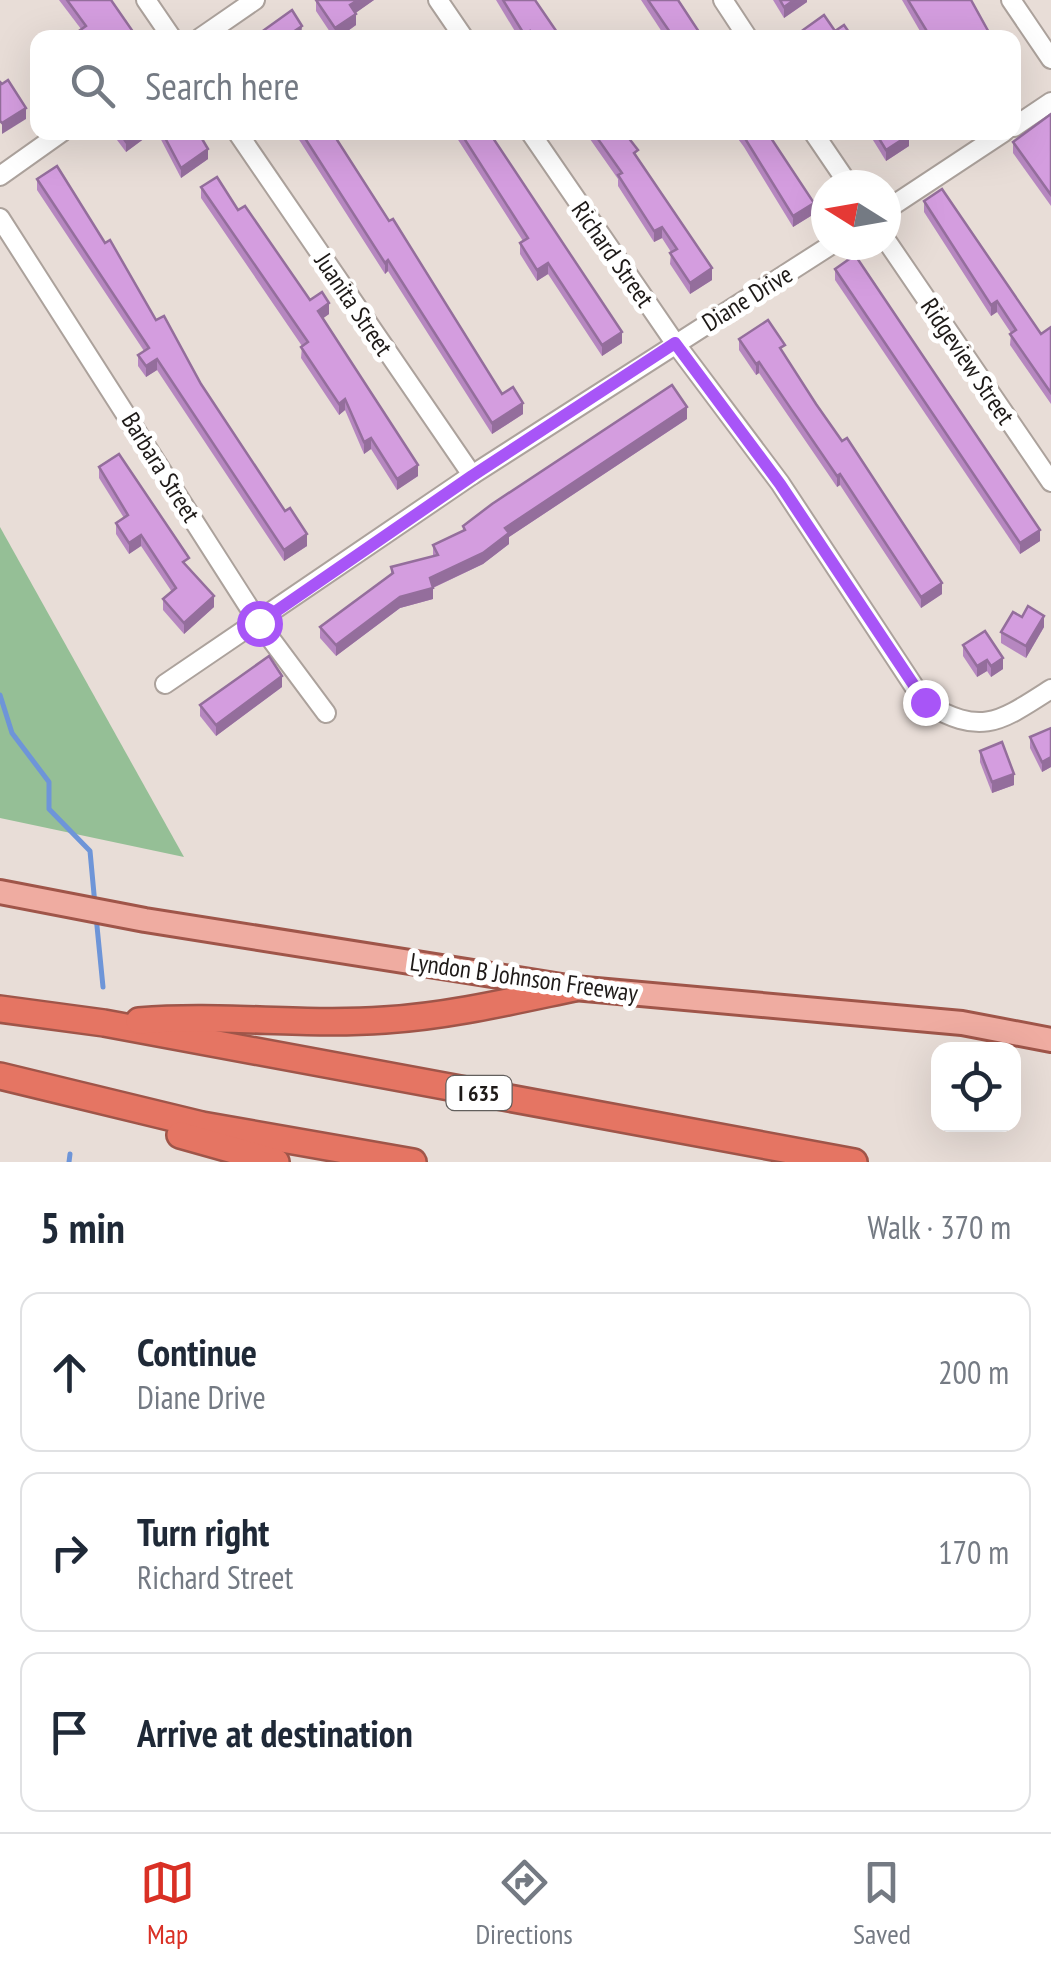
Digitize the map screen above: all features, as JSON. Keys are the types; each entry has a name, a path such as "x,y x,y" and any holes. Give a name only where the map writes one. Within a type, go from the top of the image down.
{"highway":[{"path":"104,1024 202,1016 383,1020 483,1008 574,988"},
{"name":"I 635","path":"0,1009 104,1024 854,1162"},
{"path":"0,1076 202,1126 414,1162"},
{"path":"31,1082 193,1140 276,1162"}],"main road":[{"name":"Lyndon B Johnson Freeway","path":"0,892 144,920 574,988 962,1023 1051,1040"}],"street":[{"path":"146,0 167,30"},
{"path":"212,30 255,0"},
{"path":"438,0 459,30"},
{"path":"723,0 743,30"},
{"path":"1011,0 1051,59"},
{"path":"1021,121 1051,102"},
{"path":"0,176 51,140"},
{"name":"Juanita Street","path":"242,140 472,476"},
{"name":"Richard Street","path":"535,140 675,343 780,484 925,702 956,721 977,725 1020,709 1051,689"},
{"path":"818,140 839,170"},
{"path":"901,200 992,140"},
{"name":"Barbara Street","path":"0,218 259,623 326,712"},
{"name":"Diane Drive","path":"164,684 472,476 811,258"},
{"name":"Ridgeview Street","path":"900,260 1051,482"}],"green space":[{"path":"0,527 184,857 0,818"}],"building":[{"path":"67,0 111,0 132,30 80,30 86,26"},
{"path":"316,0 358,0 350,5 356,14 335,28"},
{"path":"503,0 535,0 556,30 522,30"},
{"path":"648,0 678,0 698,30 669,30"},
{"path":"908,0 971,0 988,30 926,30"},
{"path":"292,10 302,26 296,30 264,30"},
{"path":"824,15 834,30 803,30"},
{"path":"8,80 26,108 2,123 0,82"},
{"path":"1051,114 1051,195 1013,142 1021,140"},
{"path":"166,140 203,140 208,149 181,168"},
{"path":"306,140 337,140 389,221 393,219 502,394 513,387 523,403 492,423 388,260 385,263"},
{"path":"465,140 494,140 622,332 602,345 548,263 537,270 520,243 528,238"},
{"path":"599,140 630,140 638,150 634,153 712,268 690,283 670,253 677,249 662,227 654,231 618,175 622,173"},
{"path":"746,140 772,140 811,198 811,205 793,216"},
{"path":"880,140 901,140 886,150"},
{"path":"57,166 105,243 110,240 156,320 164,316 201,384 285,511 290,508 307,534 284,550 157,359 146,366 138,355 149,348 37,179"},
{"path":"217,177 238,210 245,206 310,300 322,292 329,303 318,311 418,465 397,479 371,438 364,442 345,399 339,404 301,347 308,342 201,187"},
{"path":"942,189 1041,334 1051,327 1051,393 1010,334 1016,330 997,301 991,305 924,201"},
{"path":"848,260 858,260 1040,530 1020,543 835,269"},
{"path":"768,320 785,345 780,348 816,404 842,441 847,438 942,583 921,597 840,474 837,476 739,339"},
{"path":"672,385 687,407 505,528 509,533 483,553 430,578 433,588 400,597 336,645 320,627 393,573 391,567 438,555 433,545 465,530 463,526 492,504"},
{"path":"119,454 189,558 183,562 214,596 184,623 163,599 176,588 141,535 129,543 116,523 128,515 99,467"},
{"path":"1028,606 1044,616 1026,646 1001,632 1013,612 1022,617"},
{"path":"985,631 1003,658 991,666 987,660 977,666 963,645"},
{"path":"269,656 282,676 216,725 200,705"},
{"path":"1051,728 1051,757 1042,762 1030,737"},
{"path":"1002,742 1014,774 992,782 980,751"}],"waterway":[{"path":"0,695 12,733 49,782 49,809 90,851 95,905"},
{"path":"96,916 103,987"},
{"path":"69,1162 70,1154"}],"route":[{"path":"259,623 472,476 675,343 780,484 925,702"}]}
